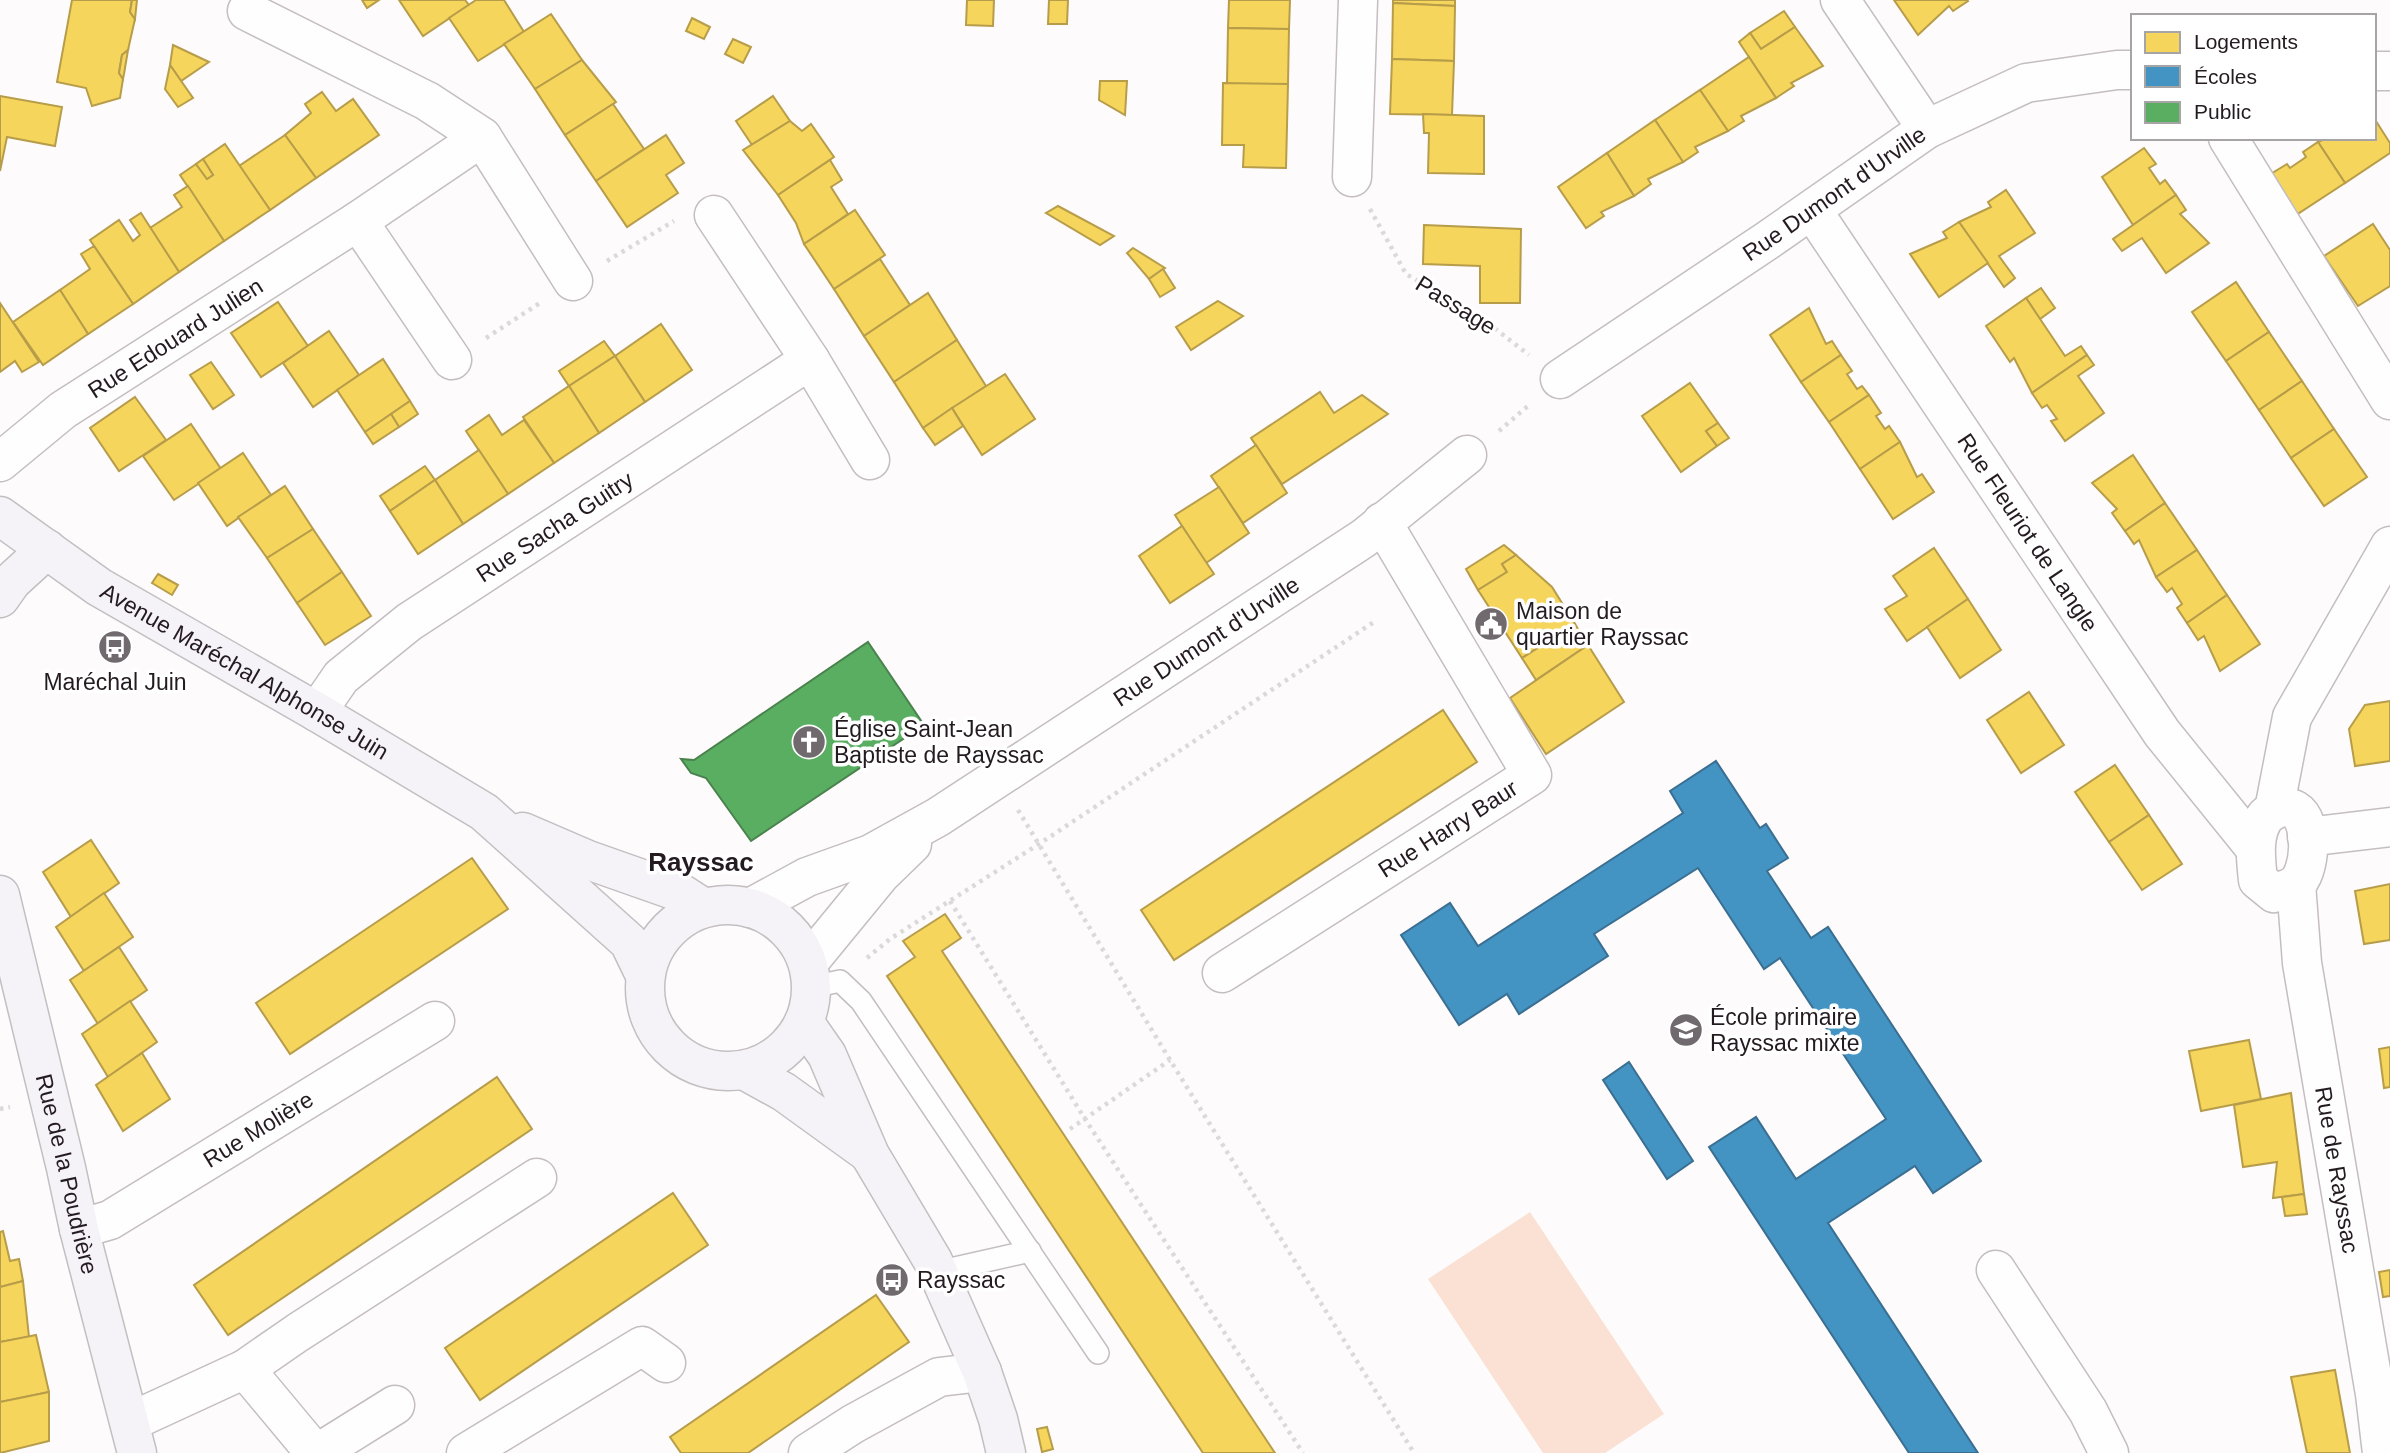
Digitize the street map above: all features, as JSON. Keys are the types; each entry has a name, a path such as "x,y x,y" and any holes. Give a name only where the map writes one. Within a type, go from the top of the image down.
{"street":[{"path":"1352,177 1358,0"},
{"path":"1840,0 1927,129"},
{"path":"247,11 427,101 482,137 573,281"},
{"name":"Rue Dumont d'Urville","path":"1560,379 1927,129 2026,83 2131,70"},
{"name":"Rue Edouard Julien","path":"0,462 63,410 358,221 482,137"},
{"path":"2229,140 2390,400"},
{"name":"Rue Fleuriot de Langle","path":"1812,209 2162,733 2256,848"},
{"path":"715,215 810,360 870,460"},
{"path":"358,221 452,360"},
{"name":"Rue Sacha Guitry","path":"317,712 341,677 409,622 810,360"},
{"name":"Rue Dumont d'Urville","path":"750,908 807,877 871,854 938,817 1364,538 1467,455"},
{"name":"Avenue Maréchal Alphonse Juin","path":"0,516 99,587 317,712 495,820 588,860 679,892 704,908"},
{"name":"Rue Harry Baur","path":"1222,973 1532,775 1382,522"},
{"path":"2274,810 2292,717 2390,546"},
{"path":"0,598 12,581 47,549"},
{"path":"2279,807 2294,809 2303,818 2307,837 2306,868 2296,884 2274,893 2258,880 2256,848 2265,817 2274,810 2279,807"},
{"name":"Rue Dumont d'Urville","path":"816,988 881,874 938,817"},
{"name":"Avenue Maréchal Alphonse Juin","path":"495,820 629,942 645,975"},
{"path":"2307,837 2390,827"},
{"name":"Rue de Rayssac","path":"2296,884 2302,963 2375,1394 2382,1453"},
{"name":"Rue de la Poudrière","path":"0,894 79,1229 133,1437"},
{"path":"816,988 790,1044 769,1061 744,1070 717,1071 692,1063 670,1048 654,1027 645,1002 645,975 652,953 665,933 683,918 704,908 727,905 750,908 769,916 786,928 799,944 816,988 827,1055 870,1155 917,1233 982,1372 1006,1453"},
{"name":"Rue Molière","path":"79,1229 110,1220 435,1021"},
{"path":"744,1070 802,1104 870,1155"},
{"path":"133,1437 245,1369 308,1325 537,1178"},
{"path":"1996,1270 2088,1411 2109,1453"},
{"path":"466,1453 642,1346 666,1363"},
{"path":"245,1369 316,1453 395,1405"},
{"path":"808,1453 853,1424 939,1377 982,1372"}],"lane":[{"path":"816,988 861,1001 1098,1353"},
{"path":"937,1272 1030,1251"}],"path":[{"name":"Passage","path":"1352,177 1406,274 1479,316 1560,379"},
{"path":"452,360 573,281 690,211 715,215"},
{"path":"1467,455 1560,379"},
{"path":"816,988 1374,622"},
{"path":"999,778 1414,1453"},
{"path":"950,901 1085,1119 1303,1453"},
{"path":"1070,1129 1170,1060"}],"shaded area":[{"path":"1530,1212 1664,1414 1605,1453 1543,1453 1428,1279"}],"building: Logements":[{"path":"72,0 132,0 130,12 135,19 128,50 122,55 119,73 123,79 120,98 92,106 86,88 57,82"},
{"path":"132,0 137,0 135,19 130,12"},
{"path":"362,0 379,0 367,8"},
{"path":"399,0 465,0 469,5 423,36"},
{"path":"476,0 504,0 524,32 478,61 449,18"},
{"path":"967,0 994,0 993,26 966,25"},
{"path":"1049,0 1068,0 1067,24 1048,24"},
{"path":"1229,0 1290,0 1289,29 1228,28"},
{"path":"1393,0 1455,0 1455,6 1393,3"},
{"path":"1894,0 1968,1 1953,11 1949,6 1918,35"},
{"path":"1393,3 1455,6 1454,61 1392,59"},
{"path":"1784,11 1795,27 1761,49 1750,33"},
{"path":"551,14 582,60 535,89 504,44"},
{"path":"692,18 710,27 704,39 686,31"},
{"path":"1795,27 1823,66 1791,83 1794,86 1776,98 1739,42 1750,33 1761,49"},
{"path":"1228,28 1289,29 1288,84 1227,84"},
{"path":"733,39 751,47 743,63 725,54"},
{"path":"173,45 209,62 181,81 170,65"},
{"path":"128,50 123,79 119,73 122,55"},
{"path":"1749,57 1776,98 1741,116 1744,121 1728,131 1700,90"},
{"path":"1392,59 1454,61 1452,115 1390,114"},
{"path":"582,60 616,102 565,135 535,89"},
{"path":"170,65 193,98 178,107 165,89"},
{"path":"1100,81 1127,81 1125,115 1099,100"},
{"path":"1223,83 1288,84 1286,168 1243,167 1244,145 1222,145"},
{"path":"1700,90 1728,131 1695,147 1698,152 1683,162 1655,120"},
{"path":"322,92 336,111 353,99 379,135 316,178 285,135 311,113 305,104"},
{"path":"0,96 62,107 55,146 7,137 0,171"},
{"path":"773,96 790,121 752,145 736,121"},
{"path":"613,104 644,149 596,181 565,135"},
{"path":"1423,114 1484,116 1484,174 1428,173 1429,133 1424,133"},
{"path":"1655,120 1683,162 1648,179 1651,184 1634,196 1607,153"},
{"path":"790,121 802,131 811,124 834,157 778,195 743,150"},
{"path":"2376,121 2390,143 2390,153 2345,183 2318,142 2376,140"},
{"path":"285,135 316,178 270,210 239,166"},
{"path":"666,135 684,163 666,175 678,193 627,227 596,181"},
{"path":"2318,142 2345,183 2296,215 2269,175 2287,164 2290,168 2306,157 2303,152"},
{"path":"225,144 270,210 224,241 180,175 196,164 207,179 213,175 203,159"},
{"path":"2144,148 2156,164 2149,168 2160,184 2165,180 2176,195 2133,225 2102,177"},
{"path":"1607,153 1634,196 1601,212 1604,216 1586,228 1558,187"},
{"path":"203,159 213,175 207,179 196,164"},
{"path":"830,160 842,180 831,187 848,214 804,244 796,223 778,195"},
{"path":"188,186 224,241 179,272 150,228 182,207 174,195"},
{"path":"2006,190 2035,233 1999,256 2015,278 2004,287 1959,222 1991,207 1988,202"},
{"path":"2176,195 2186,210 2180,214 2209,243 2166,273 2142,238 2122,251 2113,239"},
{"path":"1058,206 1114,236 1100,245 1046,213"},
{"path":"855,210 885,255 834,289 804,244"},
{"path":"141,213 179,272 133,304 90,240 119,220 133,241 140,235 130,220"},
{"path":"1959,222 1988,263 1939,297 1910,254 1947,238 1943,232"},
{"path":"2373,224 2390,250 2390,286 2358,306 2324,256"},
{"path":"1424,225 1521,229 1520,303 1480,303 1480,266 1423,264"},
{"path":"94,246 133,304 88,334 60,290 90,269 81,254"},
{"path":"1133,248 1165,268 1149,279 1127,253"},
{"path":"880,259 910,305 864,336 834,289"},
{"path":"1163,269 1175,288 1160,297 1149,279"},
{"path":"2236,282 2269,332 2226,361 2192,312"},
{"path":"2041,288 2055,308 2040,319 2026,298"},
{"path":"60,290 88,334 43,365 13,322"},
{"path":"928,293 957,340 894,382 864,336"},
{"path":"2026,298 2065,356 2081,346 2087,355 2032,393 2014,358 2010,362 1986,326"},
{"path":"1218,301 1243,316 1191,350 1176,327"},
{"path":"278,302 308,346 261,377 231,333"},
{"path":"0,303 39,362 22,372 15,361 0,372"},
{"path":"1809,308 1826,344 1832,341 1841,355 1801,382 1770,335"},
{"path":"661,324 692,370 645,402 615,356"},
{"path":"329,331 359,375 313,407 283,363"},
{"path":"2269,332 2302,381 2259,410 2226,361"},
{"path":"957,340 986,386 923,428 894,382"},
{"path":"604,341 615,356 569,386 559,371"},
{"path":"1841,355 1852,371 1847,374 1857,389 1862,386 1869,395 1829,422 1801,382"},
{"path":"2087,355 2094,365 2078,376 2104,413 2065,441 2051,421 2057,419 2047,405 2042,408 2032,393"},
{"path":"615,356 645,402 599,433 569,386"},
{"path":"383,359 410,401 365,432 337,390"},
{"path":"211,362 234,395 213,409 190,375"},
{"path":"1005,374 1035,419 982,455 952,408"},
{"path":"2302,381 2334,429 2291,458 2259,410"},
{"path":"1690,383 1718,423 1706,431 1717,446 1681,472 1642,416"},
{"path":"569,386 599,433 554,463 523,417"},
{"path":"1320,392 1334,413 1362,395 1388,414 1282,484 1251,438"},
{"path":"1869,395 1881,413 1876,416 1885,429 1889,426 1900,442 1860,469 1829,422"},
{"path":"135,397 166,440 119,471 90,428"},
{"path":"410,401 418,414 399,427 391,414"},
{"path":"952,408 963,426 935,445 923,428"},
{"path":"391,414 399,427 373,444 365,432"},
{"path":"489,415 502,435 524,420 554,463 508,494 466,431"},
{"path":"1718,423 1729,438 1717,446 1706,431"},
{"path":"191,424 221,469 174,500 143,456"},
{"path":"2334,429 2367,477 2324,506 2291,458"},
{"path":"1900,442 1917,477 1922,474 1934,492 1893,519 1860,469"},
{"path":"1256,445 1287,493 1243,523 1211,476"},
{"path":"479,450 508,494 463,524 435,480"},
{"path":"243,453 271,495 227,526 198,483"},
{"path":"2133,455 2165,503 2125,531 2112,513 2117,509 2092,483"},
{"path":"425,466 435,480 390,511 380,496"},
{"path":"435,480 463,524 418,554 390,511"},
{"path":"285,486 313,529 267,558 238,517"},
{"path":"1219,487 1249,533 1206,563 1175,515"},
{"path":"2165,503 2197,550 2156,577 2139,540 2134,544 2125,531"},
{"path":"1182,526 1214,574 1170,603 1139,556"},
{"path":"313,529 342,572 297,603 267,558"},
{"path":"1504,545 1516,555 1502,564 1507,572 1478,590 1466,569"},
{"path":"1934,548 1968,599 1907,641 1885,609 1907,596 1893,576"},
{"path":"2197,550 2227,595 2187,623 2177,608 2182,604 2172,588 2167,592 2156,577"},
{"path":"1516,555 1552,587 1575,624 1522,658 1478,590 1507,572 1502,564"},
{"path":"342,572 371,616 325,645 297,603"},
{"path":"158,574 178,585 172,595 152,583"},
{"path":"2227,595 2260,644 2220,671 2204,636 2198,640 2187,623"},
{"path":"1968,599 2001,650 1960,678 1927,627"},
{"path":"1575,624 1588,645 1536,680 1522,658"},
{"path":"1588,645 1624,702 1546,754 1510,698"},
{"path":"2029,692 2064,745 2021,773 1987,720"},
{"path":"2390,701 2390,761 2355,766 2349,729 2365,705"},
{"path":"1443,710 1477,762 1174,960 1141,910"},
{"path":"2115,765 2149,815 2109,842 2075,792"},
{"path":"2149,815 2182,864 2142,890 2109,842"},
{"path":"91,840 119,883 71,917 43,872"},
{"path":"472,858 508,909 290,1054 256,1003"},
{"path":"2390,884 2390,940 2364,944 2355,891"},
{"path":"104,893 133,937 84,971 56,927"},
{"path":"945,914 961,938 942,951 1275,1453 1203,1453 887,976 915,957 903,941"},
{"path":"119,947 147,990 98,1024 70,980"},
{"path":"130,1001 157,1042 108,1077 82,1034"},
{"path":"2249,1040 2261,1099 2201,1111 2189,1051"},
{"path":"2390,1047 2390,1087 2384,1088 2379,1049"},
{"path":"142,1053 170,1099 123,1131 96,1085"},
{"path":"497,1077 532,1129 228,1335 194,1285"},
{"path":"2291,1093 2304,1194 2273,1198 2277,1162 2243,1167 2234,1105"},
{"path":"673,1193 708,1245 480,1400 445,1348"},
{"path":"2304,1194 2307,1214 2285,1216 2282,1197"},
{"path":"3,1231 10,1261 19,1259 23,1281 0,1287 0,1232"},
{"path":"2390,1270 2390,1296 2383,1297 2379,1272"},
{"path":"23,1281 29,1337 0,1342 0,1287"},
{"path":"876,1295 909,1342 748,1453 681,1453 670,1437"},
{"path":"36,1335 49,1392 0,1402 0,1342"},
{"path":"2335,1370 2350,1453 2307,1453 2291,1377"},
{"path":"49,1392 49,1441 0,1453 0,1402"},
{"path":"1047,1427 1053,1449 1042,1452 1037,1429"}],"building: Écoles":[{"path":"1716,761 1760,828 1766,824 1788,858 1767,871 1811,938 1828,927 1981,1161 1933,1193 1915,1166 1828,1223 1978,1453 1909,1453 1709,1147 1756,1117 1796,1179 1886,1119 1780,958 1764,969 1698,868 1594,934 1608,956 1519,1014 1507,994 1459,1025 1401,935 1450,903 1478,946 1683,813 1670,791"},
{"path":"1629,1062 1693,1161 1667,1179 1603,1080"}],"building: Public":[{"name":"Église Saint-Jean Baptiste de Rayssac","path":"868,642 924,725 751,841 706,778 691,773 681,759 694,760"}],"place":[{"name":"Maison de quartier Rayssac","path":"1491,624"},
{"name":"Maréchal Juin","path":"115,647"},
{"name":"Église Saint-Jean Baptiste de Rayssac","path":"809,742"},
{"name":"École primaire Rayssac mixte","path":"1686,1030"},
{"name":"Rayssac","path":"892,1280"}],"district":[{"name":"Rayssac","path":"701,862"}]}
